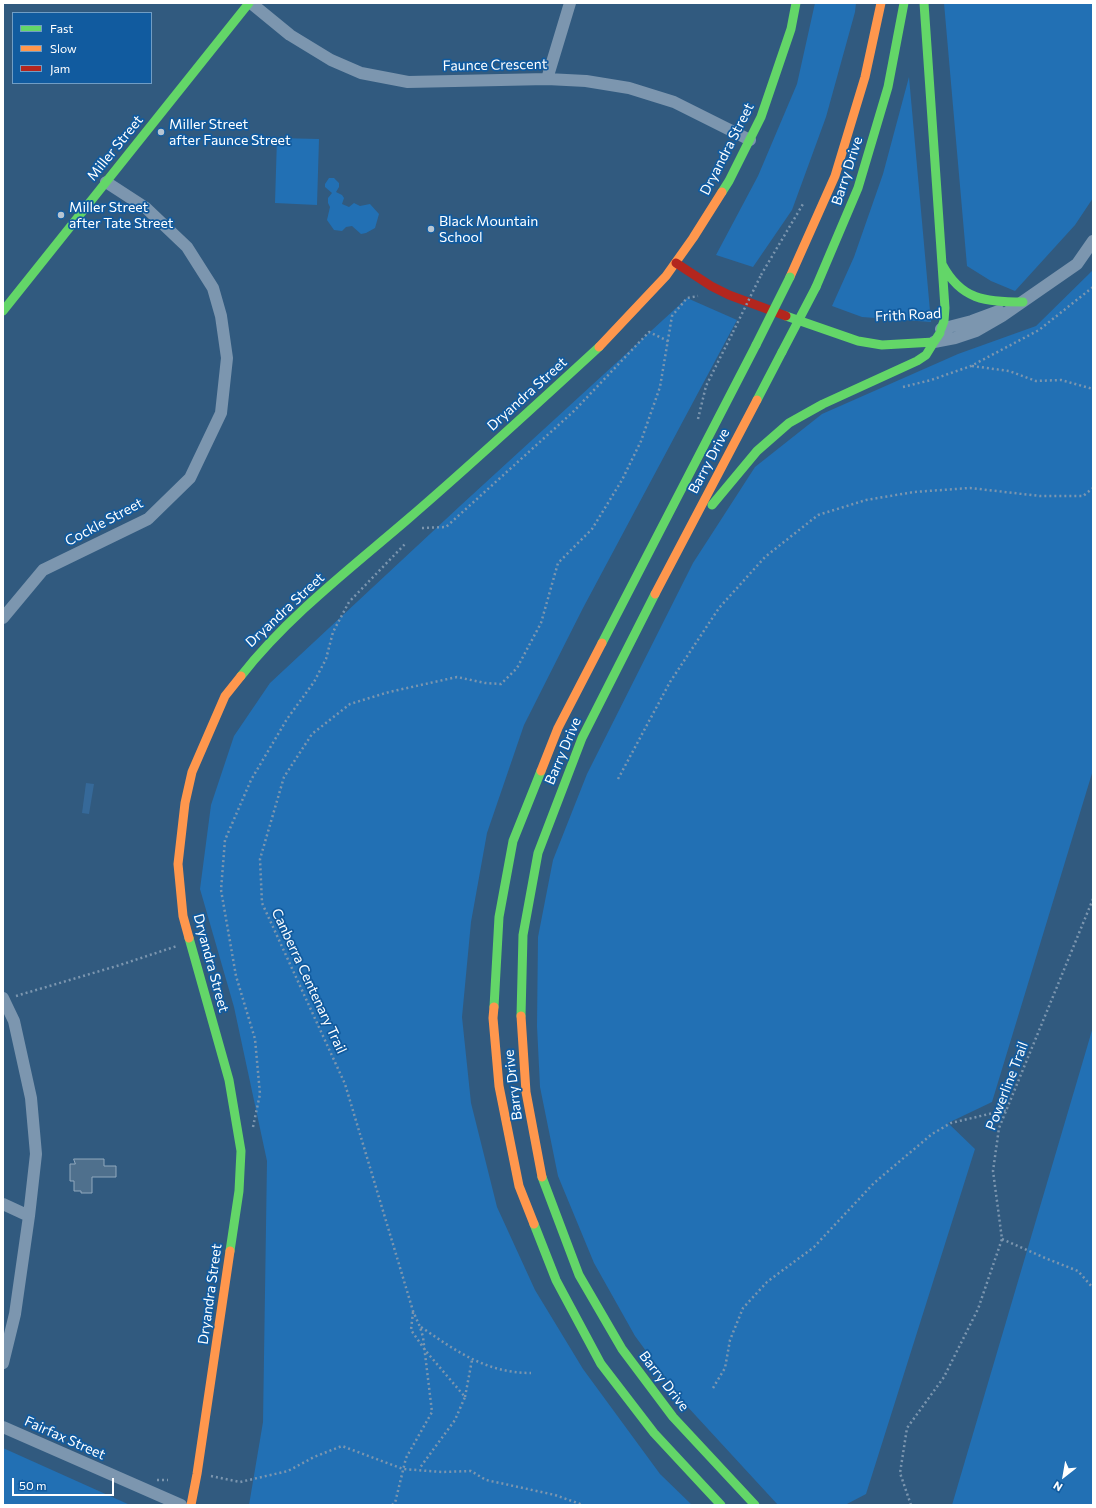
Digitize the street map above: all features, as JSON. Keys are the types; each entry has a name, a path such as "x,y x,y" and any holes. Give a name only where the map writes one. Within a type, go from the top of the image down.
{"main road":[{"name":"Miller Street","path":"3,311 250,3"},
{"name":"Dryandra Street","path":"191,1505 240,1191 241,1151 229,1080 183,916 178,864 185,803 192,772 225,696 257,655 287,624 418,511 605,342 655,289 676,263 728,181 761,118 791,29 796,3"},
{"name":"Barry Drive","path":"721,1505 654,1433 601,1364 556,1280 519,1186 499,1086 493,1018 499,917 513,841 558,728 790,278 835,176 865,77 881,3"},
{"name":"Barry Drive","path":"755,1505 673,1417 622,1349 579,1274 543,1181 526,1092 521,1027 523,935 538,853 582,738 678,548 816,287 858,188 888,87 904,3"},
{"path":"678,548 741,468 789,423 823,404 917,361 926,355 941,329 944,321 945,308 924,3"},
{"name":"Frith Road","path":"676,263 711,286 729,295 846,338 864,343 900,345 934,342"},
{"path":"942,263 951,279 963,290 973,296 1001,302 1023,302"},
{"name":"Frith Road","path":"814,325 852,330"},
{"name":"Frith Road","path":"927,331 941,329"}],"street":[{"name":"Faunce Crescent","path":"250,3 290,35 331,60 361,73 408,82 548,79 586,82 628,88 674,102 750,140"},
{"path":"548,79 570,3"},
{"name":"Cockle Street","path":"3,618 43,570 148,519 190,478 221,413 227,358 221,316 213,288 187,247 146,208 106,182"},
{"name":"Frith Road","path":"934,342 964,335 987,325 1077,264 1093,242"},
{"name":"Frith Road","path":"941,329 972,321 1023,302"},
{"path":"3,999 14,1021 31,1098 36,1154 15,1314 3,1363"},
{"path":"3,1204 29,1216"},
{"name":"Fairfax Street","path":"3,1427 181,1505"}],"path":[{"path":"733,332 761,275 806,200"},
{"path":"901,387 931,380 971,366 1039,330 1093,287"},
{"name":"Canberra Centenary Trail","path":"392,1505 395,1503 406,1458 432,1412 423,1337 413,1311 346,1084 262,903 260,859 284,777 312,734 350,704 389,692 457,677 485,683 500,684 517,668 541,623 558,562 592,529 622,480 641,441 660,387 672,316 687,298 704,295"},
{"path":"738,310 745,313"},
{"path":"421,528 446,527 574,411 649,332 668,341"},
{"path":"971,366 1008,371 1036,381 1061,380 1093,389"},
{"path":"618,779 670,682 719,608 765,557 818,515 866,500 914,492 970,488 1040,496 1084,496 1093,488"},
{"path":"253,1129 260,1094 255,1039 236,976 221,890 225,840 251,780 287,719 314,682 326,659 333,632 349,602 410,540"},
{"name":"Powerline Trail","path":"911,1505 900,1473 907,1428 944,1378 978,1309 1002,1239 993,1171 999,1128 1093,899"},
{"path":"3,999 120,965 180,945"},
{"path":"713,1388 725,1368 730,1340 743,1308 767,1282 814,1247 874,1183 932,1134 952,1123 1006,1110"},
{"path":"1002,1239 1078,1271 1093,1288"},
{"path":"413,1311 411,1330 425,1350 465,1397"},
{"path":"420,1327 454,1350 472,1360 515,1373 531,1373"},
{"path":"419,1470 455,1420 465,1397 472,1360"},
{"path":"197,1474 240,1482 288,1471 314,1457 342,1446 403,1469 442,1472 471,1471 486,1480 556,1495 583,1505"}],"shaded area":[{"path":"815,3 856,3 855,12 826,117 792,210 753,267 716,255 758,176 797,84"},
{"path":"944,3 1093,3 1093,198 1075,225 1015,291 991,281 967,266"},
{"path":"909,77 931,322 862,317 832,306 854,257 883,174"},
{"path":"277,138 319,139 317,205 275,203"},
{"path":"329,178 334,178 339,183 339,187 336,192 344,198 342,204 349,207 354,203 360,206 370,204 379,214 375,228 361,234 352,226 346,227 342,231 334,230 327,220 330,207 328,198 332,193 325,187 325,184"},
{"path":"1093,270 1093,770 992,1102 948,1123 975,1149 866,1494 845,1505 778,1505 685,1404 635,1336 594,1263 558,1176 540,1087 537,1026 538,937 553,860 587,774 693,563 755,467 822,414 958,354 1036,326"},
{"path":"687,298 737,320 583,608 524,725 487,833 471,922 462,1017 471,1103 497,1207 535,1290 583,1369 660,1474 692,1505 249,1505 263,1422 267,1161 234,1007 200,889 211,805 234,736 270,683"},
{"path":"86,783 94,784 89,814 82,813"},
{"path":"1093,1027 1093,1505 952,1505"},
{"path":"3,1448 130,1505 3,1505"}],"building":[{"path":"74,1159 104,1159 104,1166 116,1166 116,1177 92,1177 92,1193 81,1193 81,1191 74,1191 74,1181 70,1181 70,1164 75,1164"}],"traffic: fast":[{"path":"3,311 249,3"},
{"path":"722,192 761,117 791,29 796,3"},
{"path":"816,287 858,188 888,87 904,3"},
{"path":"924,3 945,308 944,321 941,329"},
{"path":"942,264 949,276 966,292 975,296 997,301 1023,302"},
{"path":"756,345 790,277"},
{"path":"782,352 816,287"},
{"path":"786,316 858,341 882,345 934,342 940,333"},
{"path":"712,505 757,451 789,423 823,404 917,361 926,355 934,342"},
{"path":"602,643 756,345"},
{"path":"241,676 278,633 299,613 456,477 599,347"},
{"path":"757,400 782,352"},
{"path":"521,1016 523,935 538,853 582,738 655,594"},
{"path":"494,1007 499,917 513,841 541,771"},
{"path":"189,938 229,1080 241,1151 239,1191 230,1251"},
{"path":"542,1177 579,1275 622,1349 673,1417 755,1505"},
{"path":"534,1224 556,1280 601,1364 654,1433 721,1505"}],"traffic: slow":[{"path":"790,277 835,176 865,77 881,3"},
{"path":"599,347 666,276 693,238 722,192"},
{"path":"655,594 757,400"},
{"path":"541,771 558,728 602,643"},
{"path":"189,938 183,916 178,864 185,803 192,772 225,696 241,676"},
{"path":"494,1007 493,1018 499,1086 519,1186 534,1224"},
{"path":"521,1016 526,1092 542,1177"},
{"path":"191,1505 197,1474 230,1251"}],"traffic: jam":[{"path":"676,263 711,286 729,295 786,316"}],"place":[{"name":"Miller Street after Faunce Street","path":"161,132"},
{"name":"Miller Street after Tate Street","path":"61,215"},
{"name":"Black Mountain School","path":"431,229"}]}
